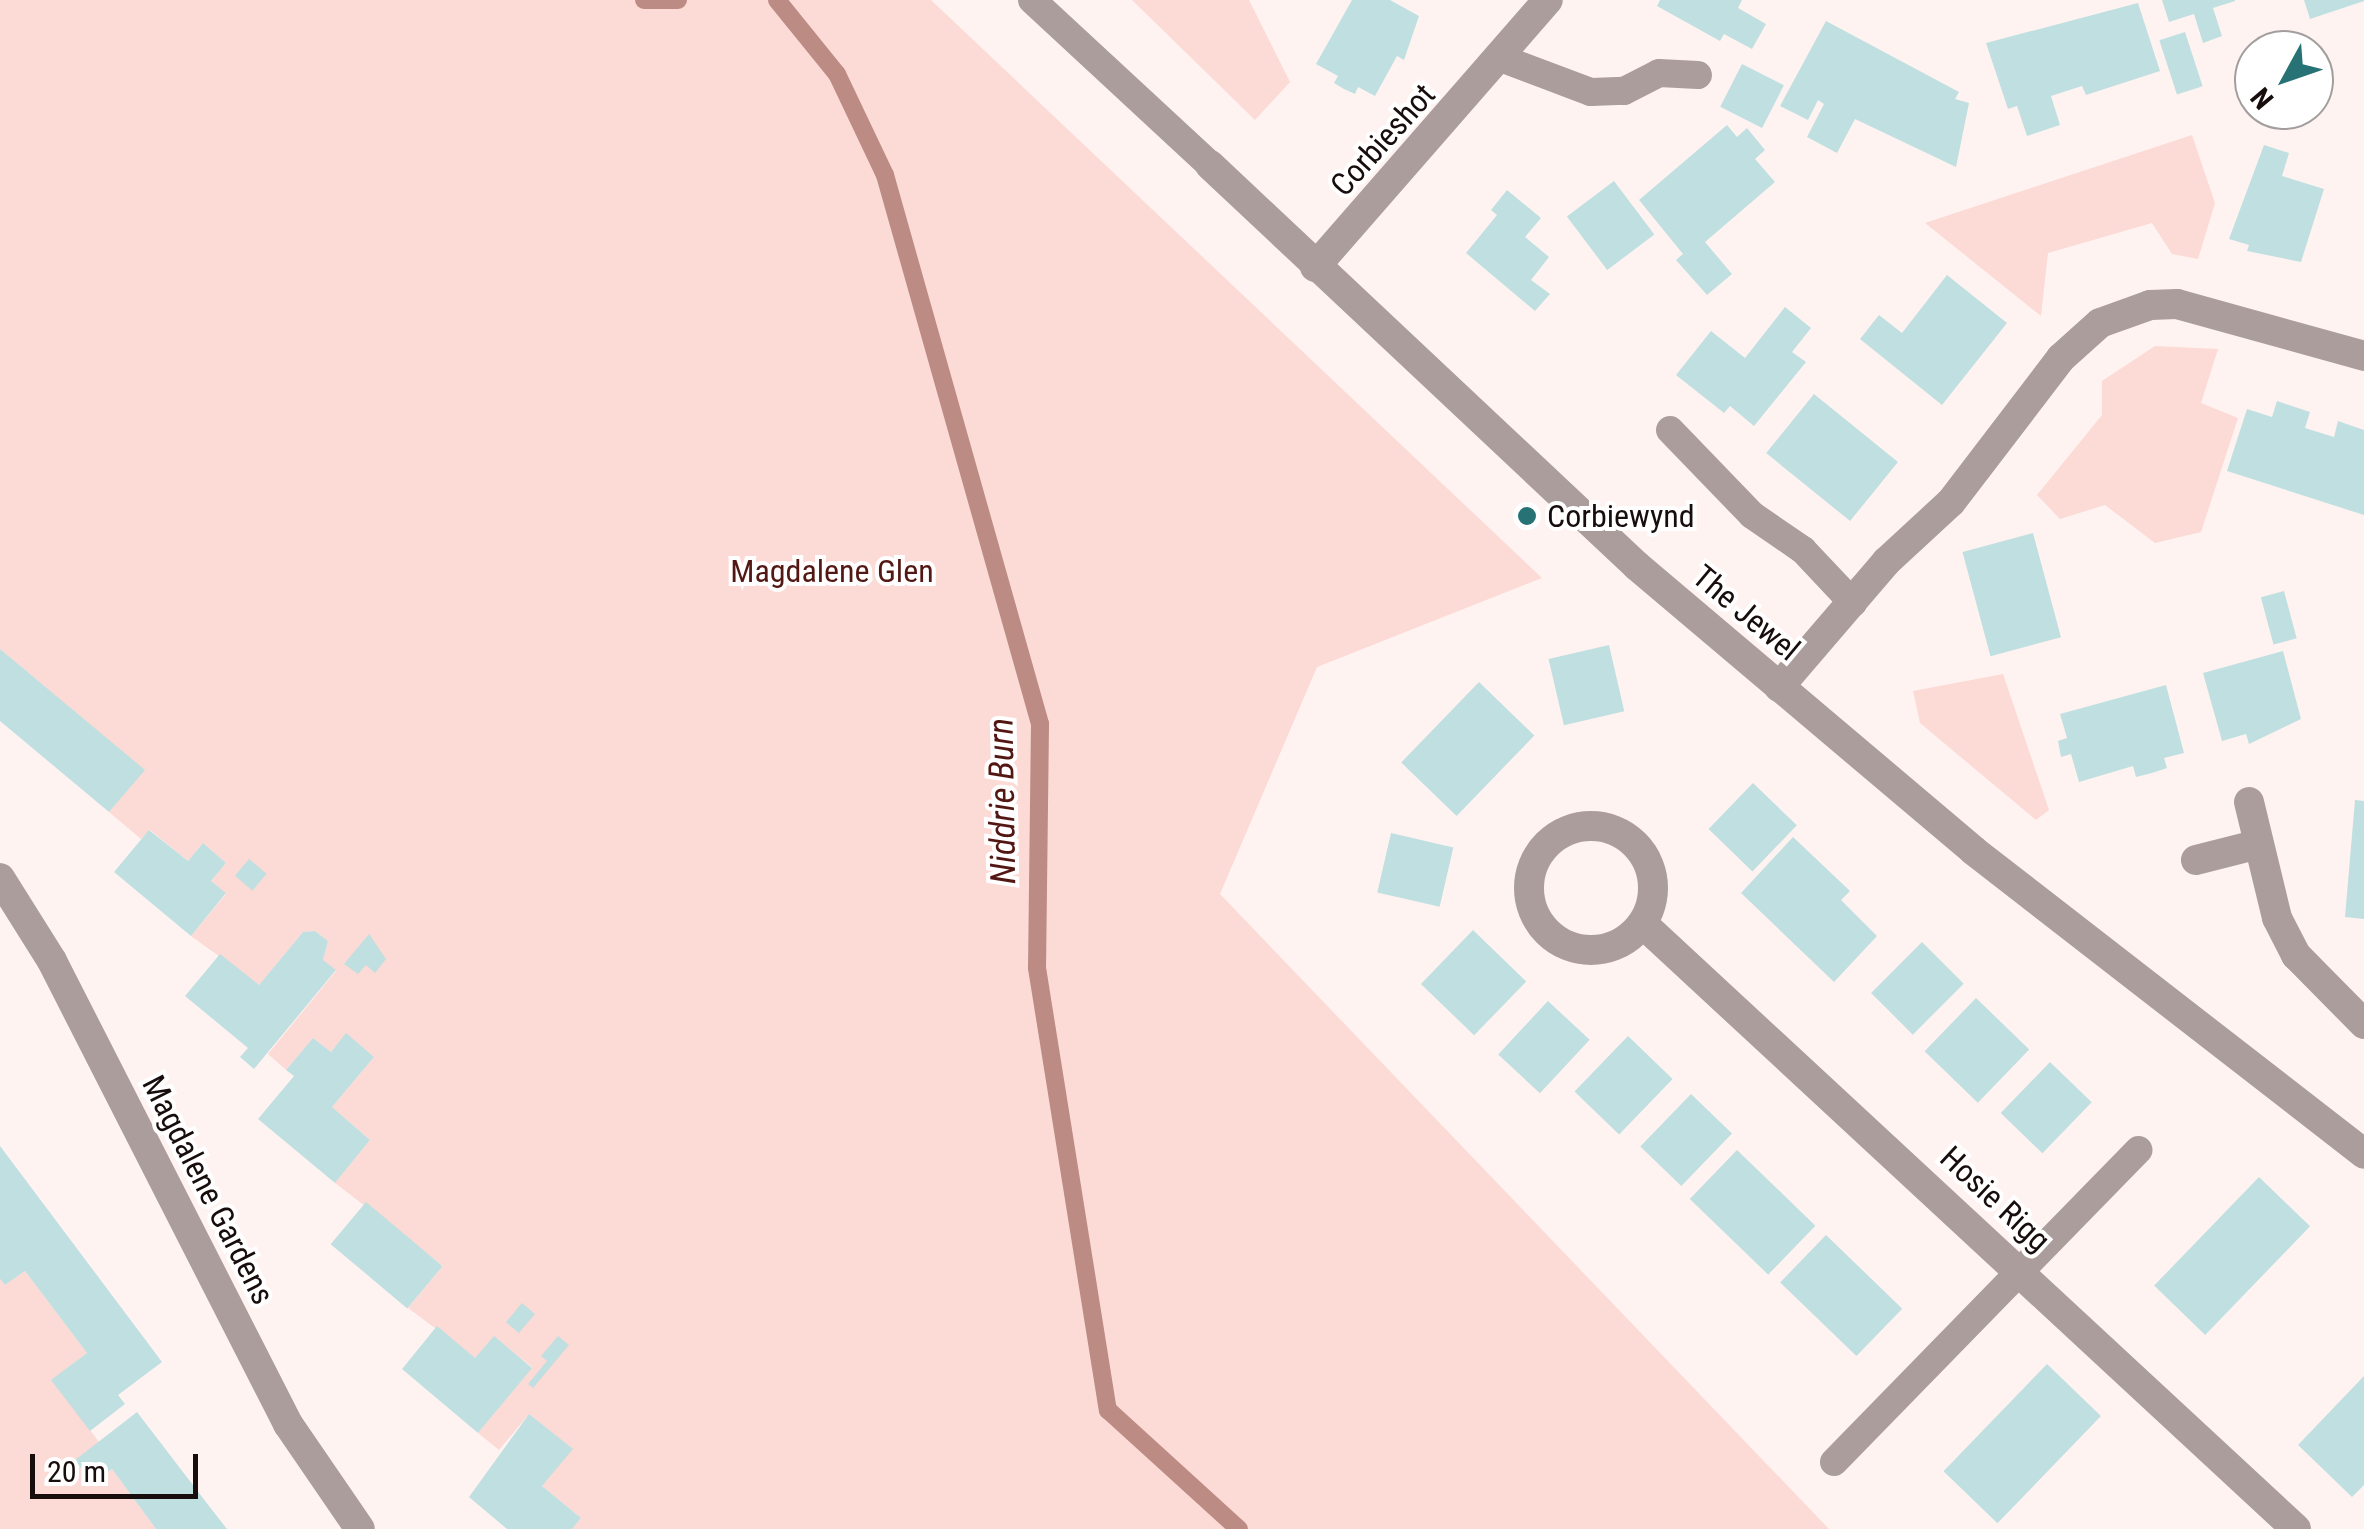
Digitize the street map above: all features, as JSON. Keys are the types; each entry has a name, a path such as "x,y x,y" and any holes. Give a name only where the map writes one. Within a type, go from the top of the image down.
{"street":[{"name":"Corbieshot","path":"1315,267 1502,59 1548,0"},
{"name":"The Jewel","path":"1210,166 1637,566 1779,688 2032,898 2364,1154"},
{"path":"1779,688 1852,603 1950,502 2061,358 2100,322 2150,305 2176,304 2364,356"},
{"path":"2249,802 2256,845 2296,955 2364,1024"},
{"path":"1589,825 1637,845 1650,866 1653,899 1643,924 1627,940 1600,950 1574,948 1541,928 1530,900 1532,865 1546,844 1589,825"},
{"path":"2196,860 2256,845"},
{"name":"Magdalene Gardens","path":"0,878 67,989 288,1424 360,1529"},
{"name":"Hosie Rigg","path":"1643,924 2296,1529"}],"lane":[{"name":"The Jewel","path":"1032,0 1210,166"},
{"path":"1502,59 1590,92 1624,91 1660,74 1698,74"},
{"path":"1670,430 1752,514 1803,550 1852,603"},
{"path":"1834,1462 2138,1150"}],"green space":[{"name":"Magdalene Glen","path":"0,0 931,0 1542,578 1317,667 1220,894 1829,1529 572,1529 581,1518 542,1486 572,1449 529,1414 499,1450 478,1433 532,1367 494,1337 475,1358 408,1308 443,1266 335,1183 370,1140 332,1107 374,1057 346,1034 331,1052 313,1038 286,1070 268,1054 336,971 323,960 328,941 315,931 303,932 259,985 191,936 226,894 211,881 226,863 203,843 188,861 150,830 141,839 109,812 144,770 0,649"},
{"path":"1132,0 1249,0 1290,82 1255,120"},
{"path":"2192,135 2215,203 2198,259 2172,254 2152,223 2048,253 2041,316 1925,223"},
{"path":"2155,346 2218,349 2201,403 2238,418 2201,532 2155,543 2105,505 2060,519 2037,495 2102,415 2102,381"},
{"path":"2003,674 2049,810 2036,820 1920,723 1913,691"},
{"path":"25,1271 87,1353 52,1380 99,1442 75,1461 92,1484 112,1469 156,1529 0,1529 0,1279 5,1285"}],"building":[{"path":"1352,0 1390,0 1419,16 1404,60 1397,56 1375,96 1358,87 1355,94 1344,89 1334,83 1338,76 1316,64"},
{"path":"1660,0 1742,0 1738,8 1766,24 1752,49 1724,34 1720,41 1657,6"},
{"path":"2162,0 2235,1 2213,8 2222,36 2203,43 2194,14 2169,22"},
{"path":"2304,0 2364,0 2364,1 2310,19"},
{"path":"2138,3 2160,71 2086,95 2082,86 2051,96 2060,125 2027,136 2017,106 2008,109 1986,43"},
{"path":"1826,21 1959,92 1955,99 1969,103 1956,167 1855,119 1837,153 1807,137 1824,104 1818,100 1808,120 1780,106"},
{"path":"2185,32 2203,86 2177,95 2159,40"},
{"path":"1742,64 1784,85 1762,128 1720,107"},
{"path":"1727,125 1737,137 1747,128 1765,150 1755,159 1775,182 1705,242 1732,274 1707,295 1676,260 1683,254 1639,200"},
{"path":"2264,145 2289,153 2282,176 2324,189 2301,262 2247,251 2249,245 2229,239"},
{"path":"1614,181 1654,235 1607,270 1567,217"},
{"path":"1507,190 1541,218 1525,237 1549,257 1531,280 1550,294 1535,311 1466,253 1497,215 1491,210"},
{"path":"1947,275 2007,323 1942,405 1860,339 1879,315 1902,333"},
{"path":"1785,307 1811,328 1792,352 1806,362 1754,426 1730,406 1724,413 1676,375 1711,331 1745,358"},
{"path":"1814,394 1898,462 1850,521 1766,453"},
{"path":"2277,401 2310,412 2305,428 2334,437 2338,421 2364,430 2364,515 2227,471 2247,409 2272,417"},
{"path":"2033,533 2061,637 1990,656 1962,552"},
{"path":"2284,591 2297,638 2273,645 2261,597"},
{"path":"1609,645 1624,711 1564,725 1549,659"},
{"path":"0,649 145,770 109,812 0,721"},
{"path":"2283,651 2301,719 2249,744 2246,734 2222,741 2203,673"},
{"path":"1479,682 1534,735 1457,816 1401,763"},
{"path":"2166,685 2184,753 2164,758 2167,768 2152,773 2136,777 2133,766 2079,782 2071,754 2061,757 2058,741 2067,738 2060,714"},
{"path":"1753,783 1797,825 1752,871 1709,829"},
{"path":"2355,800 2364,801 2364,919 2345,917"},
{"path":"149,830 188,861 203,843 226,863 211,881 226,893 191,936 114,872"},
{"path":"1391,833 1453,847 1440,907 1377,892"},
{"path":"1793,837 1850,891 1841,900 1877,936 1834,982 1741,893"},
{"path":"249,859 267,874 252,891 235,876"},
{"path":"1473,930 1526,981 1474,1035 1421,984"},
{"path":"315,931 328,941 323,960 336,970 254,1069 240,1057 248,1048 185,996 220,954 259,985 303,932"},
{"path":"369,934 386,959 375,973 366,965 358,974 344,964"},
{"path":"1922,942 1964,984 1913,1035 1871,993"},
{"path":"1976,998 2029,1049 1978,1103 1925,1051"},
{"path":"1548,1001 1590,1040 1540,1093 1498,1054"},
{"path":"346,1033 374,1057 332,1107 370,1140 335,1183 258,1119 294,1076 286,1070 313,1038 331,1052"},
{"path":"1628,1036 1673,1079 1619,1134 1575,1091"},
{"path":"2050,1062 2092,1102 2042,1153 2001,1113"},
{"path":"1691,1094 1732,1134 1681,1186 1640,1147"},
{"path":"0,1146 162,1362 118,1395 125,1404 90,1431 51,1380 87,1353 25,1271 5,1285 0,1279"},
{"path":"1737,1150 1815,1226 1768,1275 1690,1199"},
{"path":"2259,1177 2310,1226 2205,1335 2154,1286"},
{"path":"366,1202 443,1266 407,1308 331,1244"},
{"path":"1826,1235 1902,1309 1856,1356 1780,1282"},
{"path":"522,1303 535,1314 519,1333 506,1322"},
{"path":"437,1326 475,1358 494,1336 532,1368 478,1433 402,1369"},
{"path":"558,1336 569,1345 533,1388 528,1384 547,1361 541,1356"},
{"path":"2047,1364 2101,1416 1997,1523 1943,1471"},
{"path":"2364,1376 2364,1485 2352,1497 2298,1445"},
{"path":"137,1412 227,1529 156,1529 112,1469 92,1484 75,1460"},
{"path":"529,1414 573,1449 542,1486 581,1518 572,1529 507,1529 469,1497"}],"waterway":[{"name":"Niddrie Burn","path":"644,0 678,0"},
{"name":"Niddrie Burn","path":"777,0 837,74 885,175 1040,724 1037,968 1108,1410 1239,1529"}],"place":[{"name":"Corbiewynd","path":"1527,516"}]}
